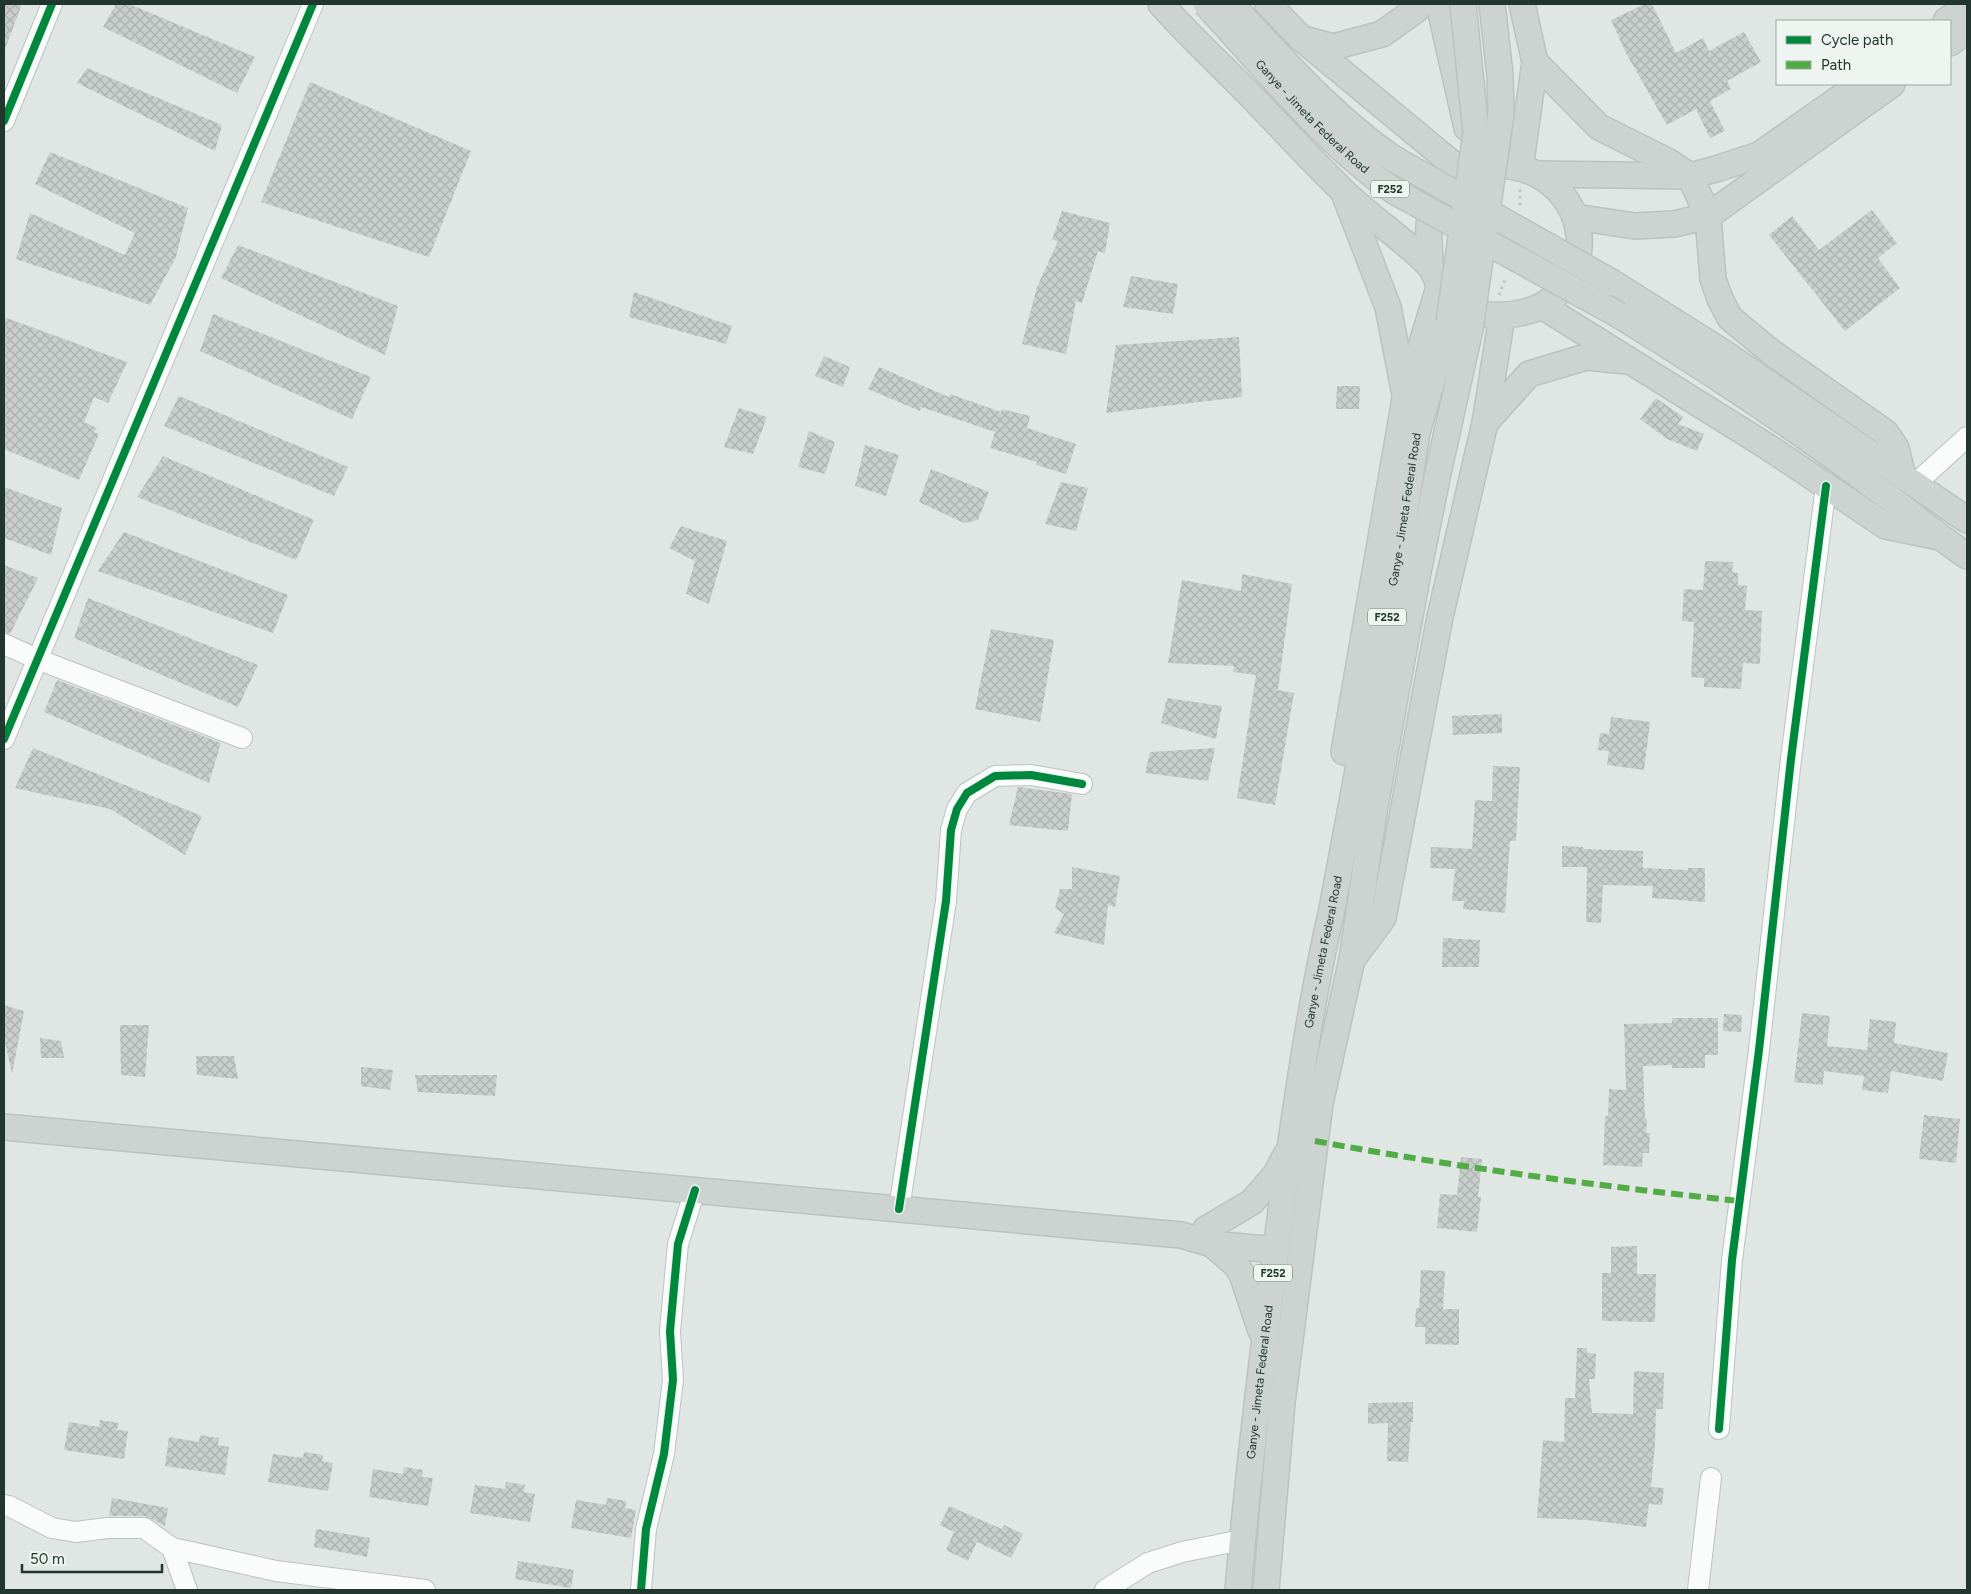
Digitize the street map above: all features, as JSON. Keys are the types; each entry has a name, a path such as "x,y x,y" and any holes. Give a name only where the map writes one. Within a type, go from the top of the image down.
{"main road":[{"path":"1161,4 1343,190 1435,275 1454,300 1471,310 1491,316 1502,316 1542,306 1564,287 1574,269 1579,243 1575,217 1566,200 1554,185 1529,171"},
{"name":"Ganye - Jimeta Federal Road","path":"1206,4 1315,122 1368,174 1394,192 1619,315 1722,380 1876,488 1939,537 1967,556"},
{"name":"Ganye - Jimeta Federal Road","path":"1231,4 1330,107 1365,139 1394,160 1613,283 1721,351 1967,520"},
{"path":"1268,4 1302,39 1471,172"},
{"path":"1302,39 1333,47 1382,34 1417,9 1418,4"},
{"path":"1439,4 1471,172"},
{"path":"1460,325 1476,133 1463,4"},
{"path":"1460,325 1501,114 1500,75 1492,4"},
{"path":"1522,4 1536,62 1529,171"},
{"path":"1947,20 1967,6"},
{"path":"1951,42 1967,30"},
{"path":"1536,62 1599,127 1669,162 1690,176 1708,216 1713,279 1720,299 1730,318 1770,352 1886,433 1896,448 1909,481"},
{"path":"1321,957 1320,895 1406,400 1435,275 1430,217 1444,193 1471,172 1506,165 1529,171 1690,176 1758,155 1859,85"},
{"path":"1575,217 1635,226 1674,224 1708,216 1891,85"},
{"path":"1343,190 1388,307 1406,400"},
{"path":"1542,306 1635,362 1886,526 1939,537"},
{"path":"1352,960 1383,918 1440,617 1484,423 1502,316"},
{"name":"Ganye - Jimeta Federal Road","path":"1238,1590 1264,1340 1290,1146 1321,957 1331,914 1396,568 1417,432 1460,325"},
{"name":"Ganye - Jimeta Federal Road","path":"1266,1590 1283,1394 1320,1104 1352,960 1374,812 1438,473 1460,325"},
{"path":"1484,423 1529,374 1586,357 1635,362"},
{"path":"4,1127 1181,1235 1209,1236 1261,1232 1277,1243"},
{"path":"1209,1236 1252,1202 1276,1174 1290,1146"},
{"path":"1209,1236 1242,1274 1264,1340"}],"street":[{"path":"4,121 52,4"},
{"path":"4,739 313,4"},
{"path":"1909,481 1967,437"},
{"path":"1719,1429 1732,1260 1759,1050 1791,759 1826,486"},
{"path":"4,644 37,659 242,738"},
{"path":"899,1209 946,901 951,830 957,809 967,793 995,776 1031,775 1082,784"},
{"path":"641,1590 646,1529 664,1454 673,1380 670,1331 678,1244 695,1190"},
{"path":"1698,1590 1711,1478"},
{"path":"4,1505 52,1528 76,1532 107,1528 144,1528 172,1548 276,1571 425,1590"},
{"path":"1105,1590 1148,1563 1182,1552 1242,1540"},
{"path":"172,1548 187,1590"}],"path":[{"path":"1520,212 1529,171"}],"building":[{"path":"4,4 22,4 5,49 4,48"},
{"path":"116,4 129,4 255,57 237,93 103,27"},
{"path":"1645,4 1652,4 1676,53 1703,38 1709,51 1744,32 1761,62 1727,81 1731,89 1710,101 1725,131 1710,138 1696,109 1667,125 1626,53 1611,20"},
{"path":"87,68 222,125 215,151 77,83"},
{"path":"310,82 471,151 429,257 261,202"},
{"path":"50,152 188,208 176,257 150,305 16,259 30,213 125,255 135,233 35,184"},
{"path":"1872,210 1897,243 1878,258 1900,288 1845,331 1769,235 1792,216 1819,250"},
{"path":"1062,211 1110,223 1105,253 1098,251 1082,303 1076,301 1066,354 1022,344 1037,287 1058,241 1052,240"},
{"path":"238,245 398,306 385,355 221,278"},
{"path":"1131,276 1178,284 1173,314 1123,307"},
{"path":"634,292 732,326 726,344 629,317"},
{"path":"213,314 371,377 352,419 200,351"},
{"path":"4,317 127,362 108,403 94,397 84,422 97,428 94,432 99,434 79,480 4,449"},
{"path":"1239,337 1242,397 1106,413 1116,345"},
{"path":"824,356 850,367 843,387 815,376"},
{"path":"879,367 949,397 950,394 1001,412 1002,409 1030,416 1027,428 1076,444 1066,474 1036,465 1037,462 990,448 995,432 921,407 920,411 868,389"},
{"path":"1337,386 1360,386 1359,409 1336,409"},
{"path":"179,396 348,467 334,496 164,426"},
{"path":"1656,398 1683,417 1678,424 1704,434 1697,451 1667,439 1640,419"},
{"path":"739,408 767,417 753,454 724,447"},
{"path":"809,431 835,442 825,474 798,467"},
{"path":"865,445 899,455 886,496 855,486"},
{"path":"163,456 314,520 296,560 137,497"},
{"path":"931,469 989,492 978,520 964,523 919,502"},
{"path":"1061,482 1088,488 1076,531 1045,524"},
{"path":"4,487 62,508 51,555 4,538"},
{"path":"681,526 727,541 709,604 686,594 695,561 669,548"},
{"path":"124,532 288,595 273,633 98,571"},
{"path":"1705,561 1733,562 1732,572 1738,573 1738,585 1747,586 1745,610 1762,611 1760,664 1743,663 1741,689 1704,687 1704,678 1691,677 1694,622 1682,621 1684,589 1703,590"},
{"path":"4,565 38,578 10,634 4,632"},
{"path":"1242,574 1292,584 1278,690 1294,693 1275,805 1237,798 1256,675 1233,672 1234,666 1168,663 1182,580 1241,591"},
{"path":"88,598 258,665 238,707 74,638"},
{"path":"991,629 1054,640 1040,722 975,709"},
{"path":"57,680 221,743 209,783 44,712"},
{"path":"1167,698 1222,706 1216,739 1161,723"},
{"path":"1502,714 1502,733 1453,735 1452,716"},
{"path":"1611,717 1650,722 1644,770 1607,765 1609,751 1598,750 1600,733 1609,734"},
{"path":"33,748 202,816 185,855 110,809 15,788"},
{"path":"1215,748 1208,781 1145,773 1150,752"},
{"path":"1493,766 1520,767 1516,841 1510,841 1505,913 1463,909 1464,901 1452,901 1455,869 1430,868 1431,847 1472,849 1475,800 1492,801"},
{"path":"1018,787 1072,794 1068,831 1009,825"},
{"path":"1562,846 1583,847 1583,849 1643,851 1643,868 1688,870 1688,868 1705,868 1705,902 1652,898 1653,886 1603,885 1601,923 1586,922 1587,867 1562,867"},
{"path":"1072,867 1120,876 1115,907 1108,905 1104,945 1054,933 1064,914 1055,908 1060,889 1072,889"},
{"path":"1443,938 1480,940 1479,967 1442,967"},
{"path":"4,1005 24,1011 12,1074 4,1042"},
{"path":"1802,1013 1830,1016 1827,1046 1867,1050 1870,1019 1896,1022 1894,1043 1948,1053 1943,1081 1891,1071 1888,1093 1862,1090 1864,1076 1824,1071 1823,1085 1794,1082"},
{"path":"1724,1014 1742,1015 1741,1032 1723,1031"},
{"path":"1672,1018 1718,1018 1718,1055 1705,1055 1705,1068 1672,1068 1672,1065 1643,1066 1645,1118 1647,1118 1646,1133 1650,1133 1649,1153 1643,1153 1642,1167 1603,1165 1605,1116 1608,1116 1609,1089 1626,1090 1624,1024 1672,1023"},
{"path":"120,1025 149,1025 145,1077 121,1075"},
{"path":"40,1038 61,1041 64,1058 41,1058"},
{"path":"196,1056 234,1056 238,1079 197,1075"},
{"path":"361,1067 393,1070 390,1090 361,1086"},
{"path":"415,1075 497,1075 495,1096 418,1092"},
{"path":"1924,1115 1960,1119 1956,1163 1919,1159"},
{"path":"1461,1157 1482,1159 1478,1197 1481,1197 1477,1232 1437,1228 1440,1194 1457,1195"},
{"path":"1637,1246 1637,1274 1656,1274 1655,1322 1602,1321 1602,1273 1611,1273 1611,1247"},
{"path":"1421,1270 1445,1271 1443,1309 1459,1309 1459,1345 1425,1344 1425,1327 1415,1327 1416,1308 1419,1308"},
{"path":"1577,1348 1587,1348 1587,1353 1596,1354 1595,1379 1589,1379 1592,1413 1633,1414 1634,1371 1664,1373 1663,1409 1656,1409 1651,1487 1664,1488 1662,1505 1649,1504 1646,1527 1586,1520 1537,1518 1543,1440 1564,1442 1565,1398 1575,1398"},
{"path":"1413,1402 1413,1422 1411,1422 1408,1462 1387,1461 1388,1423 1368,1424 1368,1403"},
{"path":"100,1420 119,1423 117,1430 128,1431 124,1459 64,1450 69,1422 99,1427"},
{"path":"200,1435 219,1438 218,1445 229,1447 225,1475 165,1466 169,1437 199,1442"},
{"path":"304,1452 323,1455 322,1461 333,1463 328,1491 268,1482 273,1454 303,1458"},
{"path":"404,1467 423,1470 422,1477 433,1478 428,1506 369,1497 373,1469 403,1474"},
{"path":"506,1482 525,1485 524,1492 535,1494 530,1522 470,1513 475,1485 505,1489"},
{"path":"112,1498 168,1508 165,1526 145,1516 109,1516"},
{"path":"607,1498 626,1501 625,1508 636,1510 631,1538 571,1528 576,1500 606,1505"},
{"path":"949,1506 1002,1529 1004,1525 1023,1534 1011,1558 977,1542 968,1561 946,1550 954,1532 940,1525"},
{"path":"316,1529 370,1538 367,1557 314,1547"},
{"path":"518,1561 574,1570 571,1588 515,1579"}],"marked path":[{"path":"1315,1141 1527,1175 1739,1201"}],"cycle path":[{"path":"4,121 52,4"},
{"path":"4,739 313,4"},
{"path":"1719,1429 1732,1260 1759,1050 1791,759 1826,486"},
{"path":"899,1209 946,901 951,830 957,809 967,793 995,776 1031,775 1082,784"},
{"path":"641,1590 646,1529 664,1454 673,1380 670,1331 678,1244 695,1190"}]}
